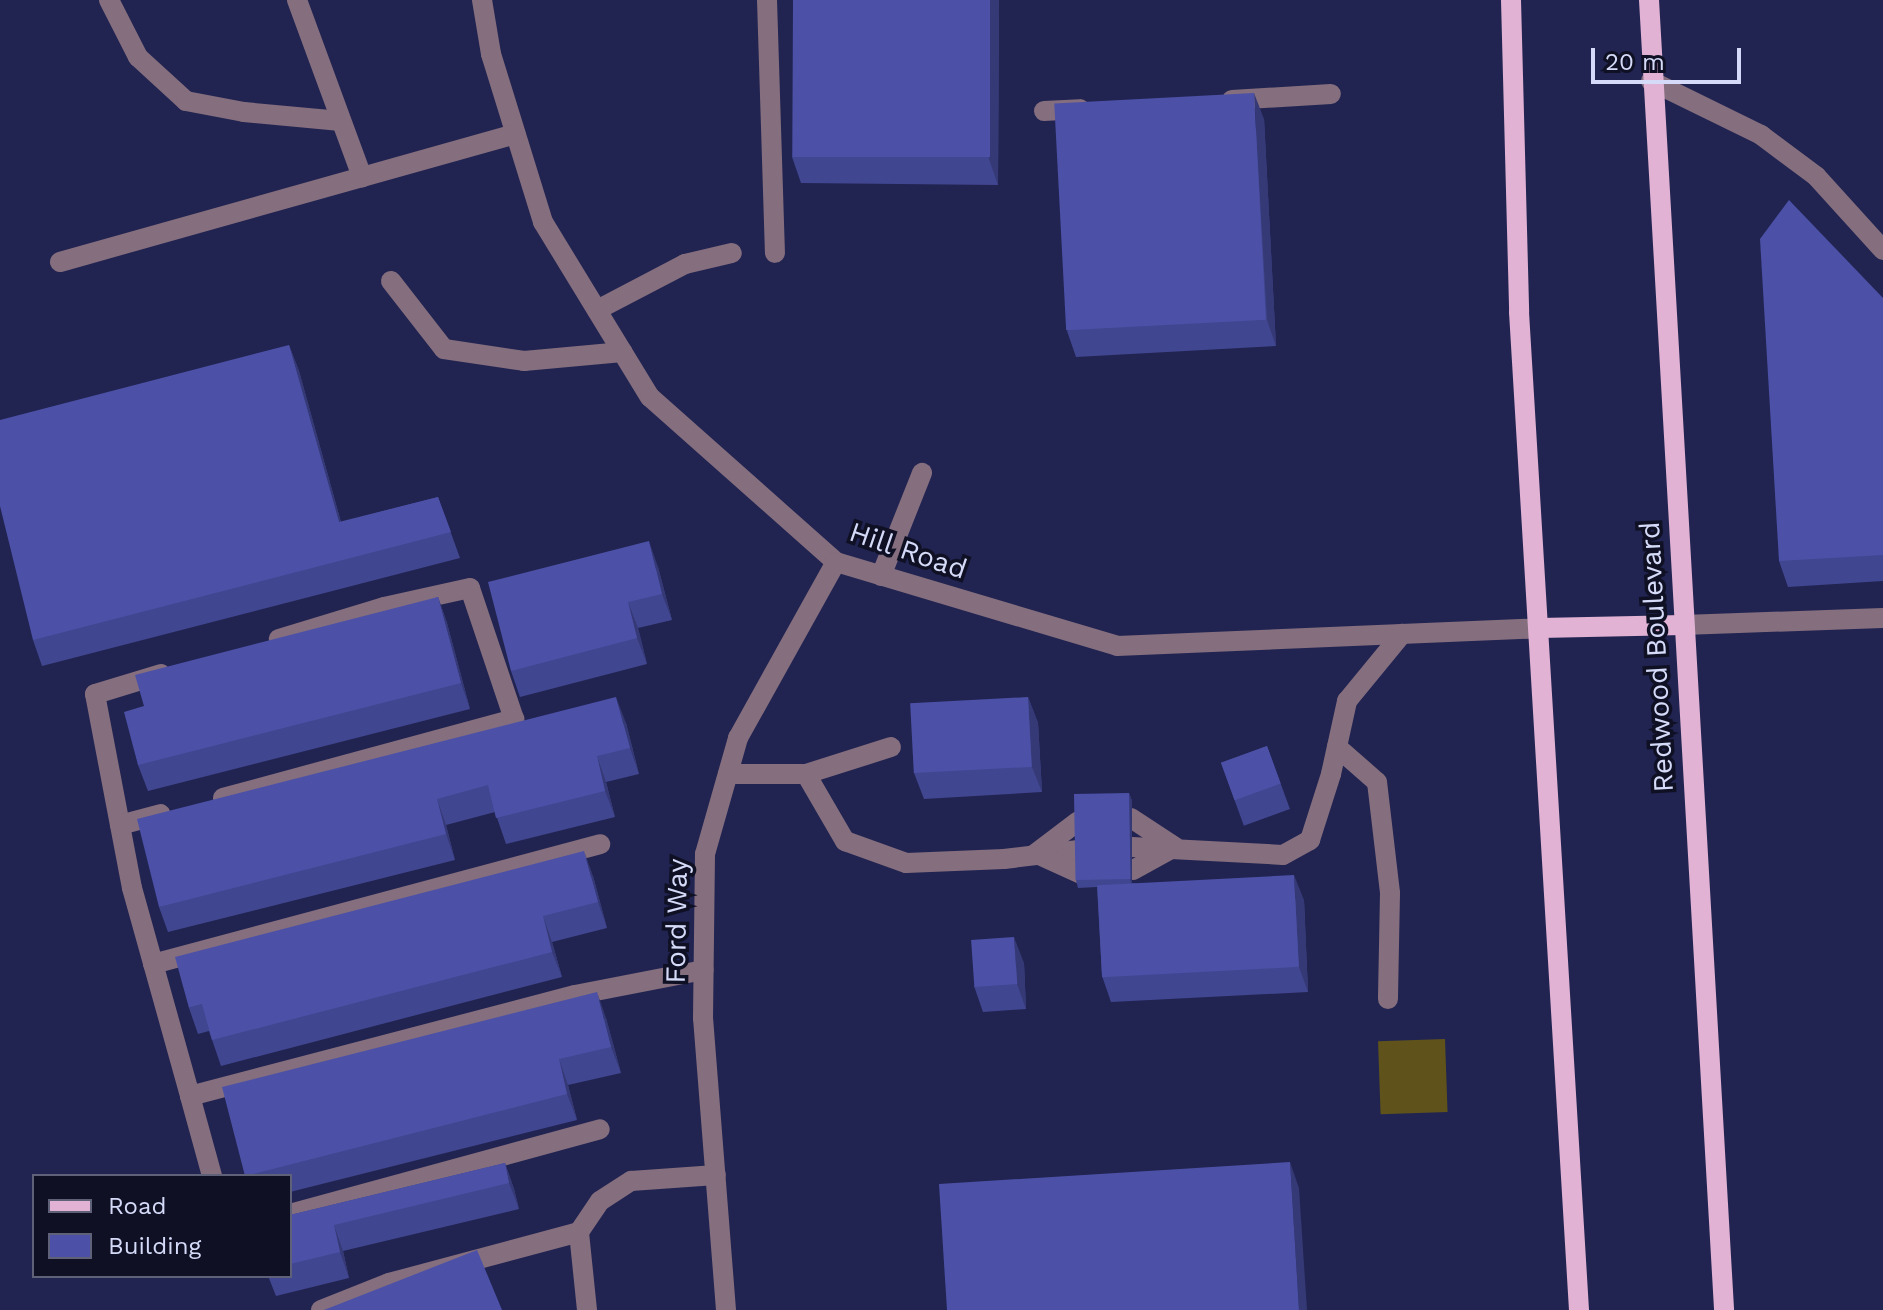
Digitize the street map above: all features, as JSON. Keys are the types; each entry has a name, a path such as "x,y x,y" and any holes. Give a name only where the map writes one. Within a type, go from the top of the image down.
{"main road":[{"path":"1511,0 1519,312 1579,1310"},
{"name":"Redwood Boulevard","path":"1649,0 1651,81 1724,1310"},
{"path":"1540,628 1683,625"}],"street":[{"path":"109,0 138,57 186,101 244,112 341,121"},
{"path":"297,0 362,177"},
{"name":"Hill Road","path":"482,0 491,54 543,222 650,397 836,562 1117,646 1540,628"},
{"path":"767,0 775,253"},
{"path":"1651,81 1761,135 1816,176 1883,250"},
{"path":"1213,101 1331,94"},
{"path":"1044,111 1106,107"},
{"path":"60,262 515,134"},
{"path":"597,310 685,264 732,253"},
{"path":"391,281 444,349 524,361 623,352"},
{"path":"881,576 922,473"},
{"name":"Ford Way","path":"726,1310 703,1018 705,854 738,738 836,562"},
{"path":"120,825 514,719 470,588 384,607 262,644"},
{"path":"1683,625 1883,618"},
{"path":"1132,847 1283,855 1310,840 1347,701 1402,634"},
{"path":"186,667 95,694 132,888 211,1174"},
{"path":"728,774 806,774 891,747"},
{"path":"1337,747 1377,782 1390,893 1388,999"},
{"path":"806,774 845,841 906,863 1004,859 1078,850"},
{"path":"1131,818 1175,847"},
{"path":"1035,854 1077,822"},
{"path":"153,964 600,844"},
{"path":"1133,870 1175,847"},
{"path":"1035,854 1079,873"},
{"path":"190,1096 575,995 704,970"},
{"path":"292,1213 600,1129"},
{"path":"587,1310 579,1232 600,1201 631,1181 716,1175"},
{"path":"321,1310 389,1283 579,1232"}],"shaded area":[{"path":"1445,1039 1448,1112 1381,1114 1378,1041"}],"building":[{"path":"793,0 990,0 990,157 793,157"},
{"path":"1254,93 1266,320 1066,330 1054,103"},
{"path":"1789,200 1883,298 1883,555 1779,561 1760,239"},
{"path":"289,345 339,522 438,497 451,532 33,640 0,506 0,420"},
{"path":"649,541 662,594 628,602 637,638 511,671 488,582"},
{"path":"438,597 461,683 138,765 124,712 144,706 135,675"},
{"path":"616,697 630,748 597,756 605,791 496,818 488,785 437,799 446,834 159,907 137,819"},
{"path":"1028,697 1032,767 914,773 910,703"},
{"path":"1267,746 1281,784 1235,800 1221,763"},
{"path":"1129,793 1131,879 1076,880 1074,794"},
{"path":"584,851 598,902 543,916 552,952 212,1040 202,1004 189,1008 175,957"},
{"path":"1294,875 1299,967 1102,977 1097,885"},
{"path":"1014,937 1017,984 974,987 971,940"},
{"path":"597,992 611,1047 559,1059 567,1094 253,1174 244,1174 222,1087"},
{"path":"1290,1162 1299,1310 947,1310 939,1184"},
{"path":"505,1163 509,1183 334,1225 340,1252 292,1264 292,1215"},
{"path":"477,1250 502,1310 324,1310"}]}
